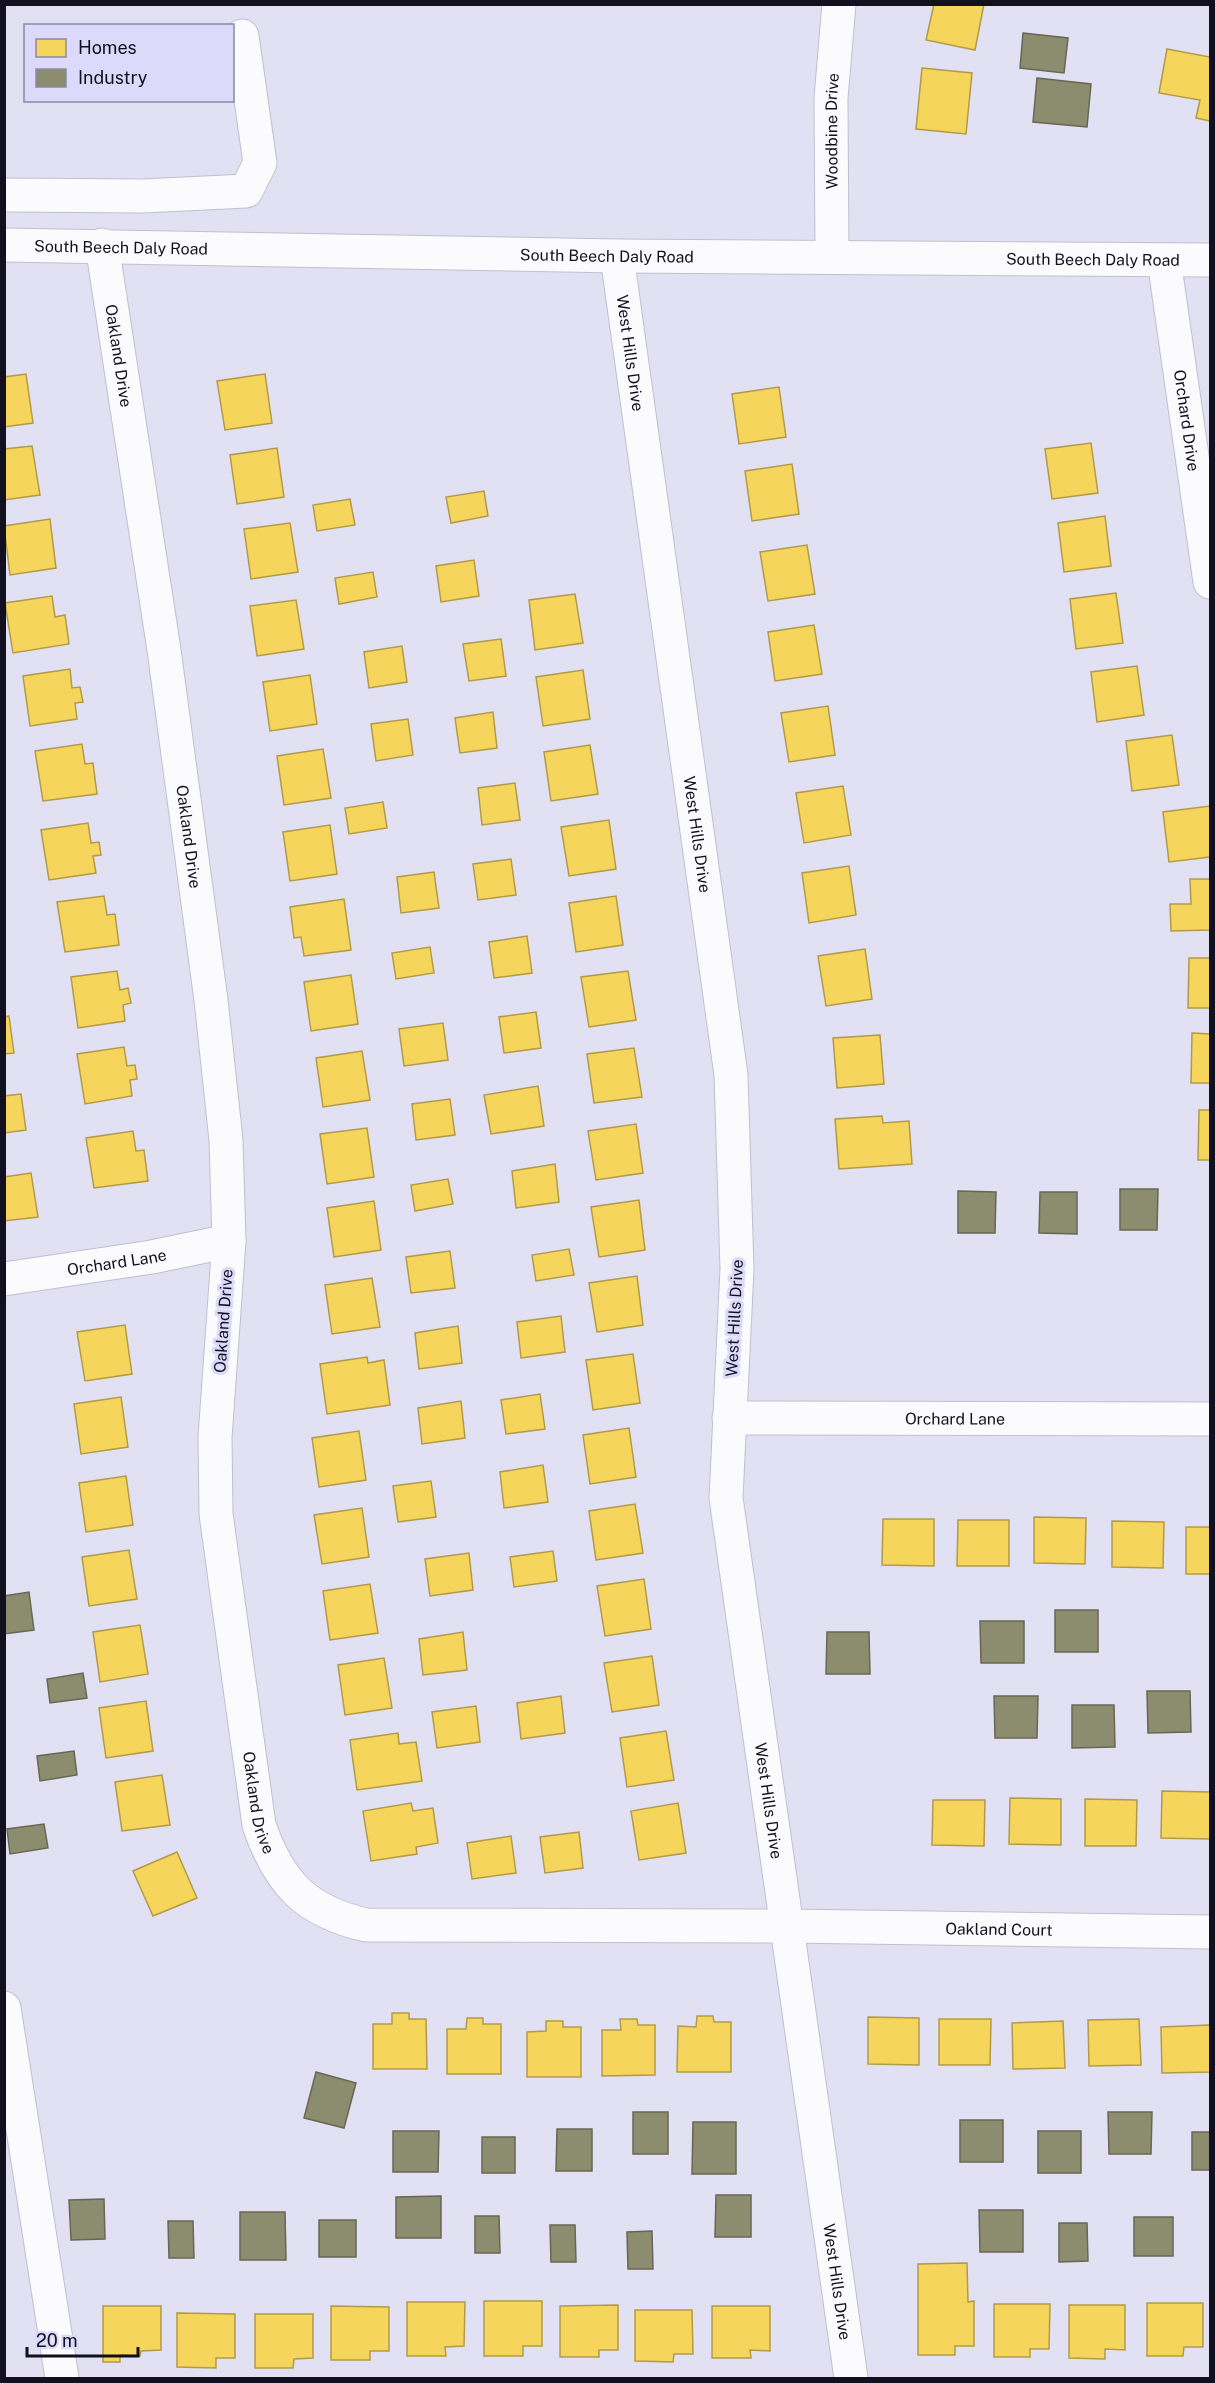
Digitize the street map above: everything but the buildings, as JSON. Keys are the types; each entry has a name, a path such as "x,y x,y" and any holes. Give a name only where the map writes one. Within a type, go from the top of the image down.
{"street":[{"name":"Woodbine Drive","path":"832,257 831,98 839,4"},
{"path":"4,195 143,196 246,191 260,163 242,36"},
{"path":"143,196 150,246"},
{"name":"South Beech Daly Road","path":"4,245 617,256 1210,260"},
{"name":"Oakland Drive","path":"102,245 164,650 211,1000 226,1140 229,1241 214,1437 216,1515 259,1825 270,1856 288,1883 320,1910 342,1920 366,1925 788,1926"},
{"name":"West Hills Drive","path":"617,256 731,1075 738,1269 726,1498 851,2379"},
{"name":"Orchard Drive","path":"1164,260 1210,582"},
{"name":"Orchard Lane","path":"4,1279 152,1257 229,1241"},
{"name":"Orchard Lane","path":"729,1418 1196,1419"},
{"name":"Oakland Court","path":"788,1926 1210,1932"},
{"path":"4,2008 62,2379"}]}
